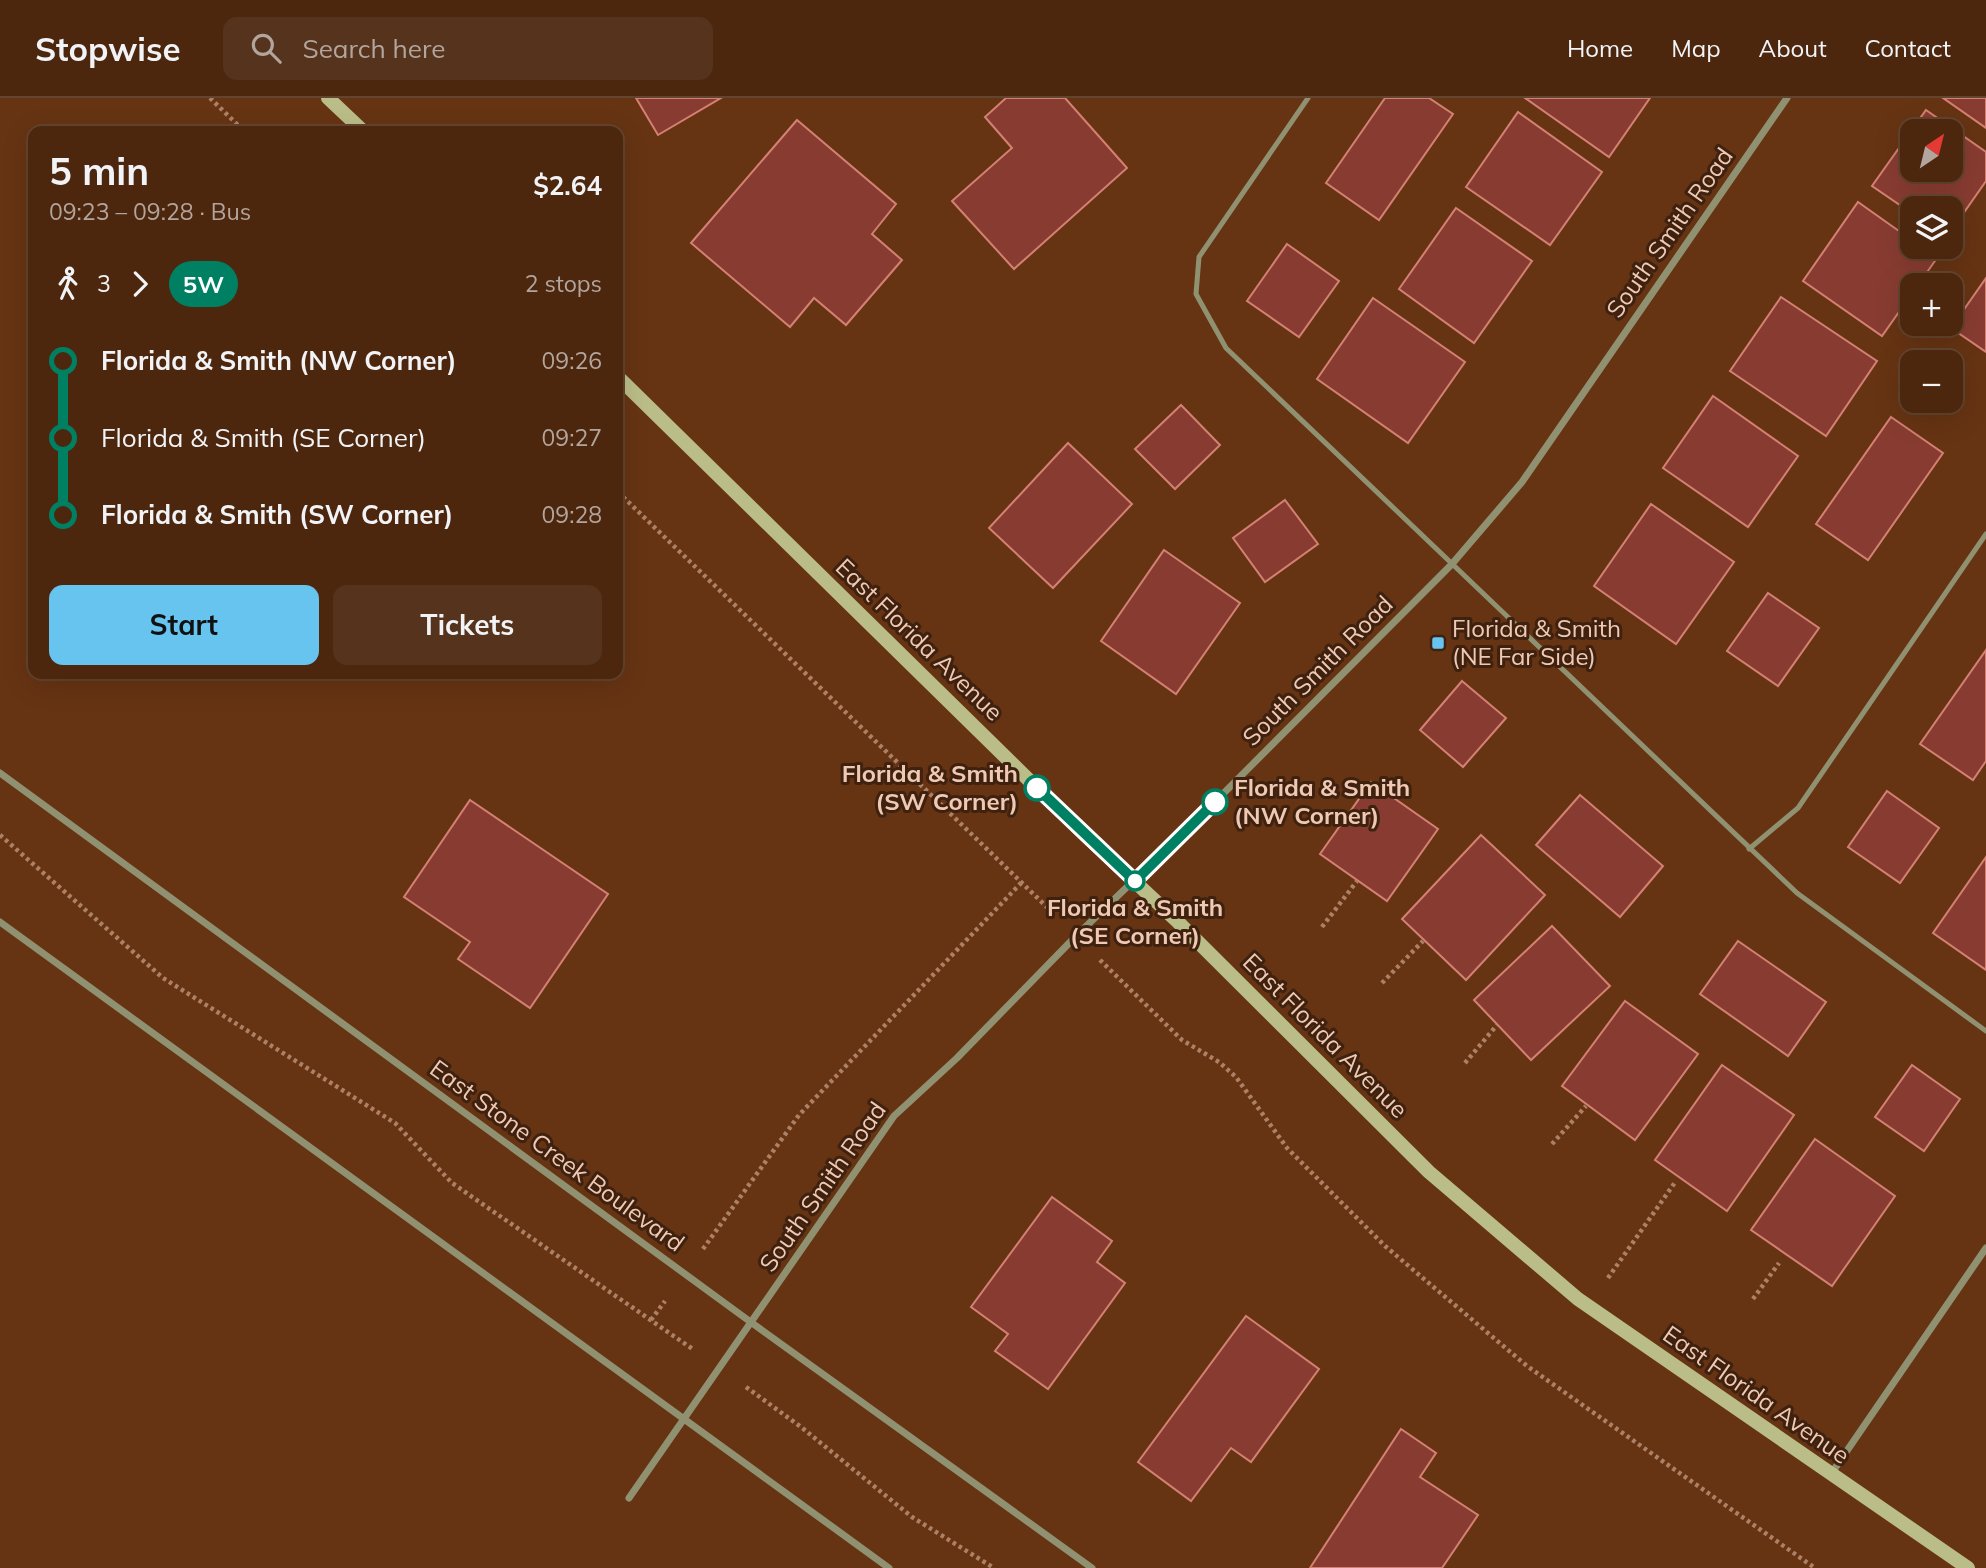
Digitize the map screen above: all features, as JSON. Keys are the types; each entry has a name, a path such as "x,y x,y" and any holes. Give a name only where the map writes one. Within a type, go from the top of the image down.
{"street":[{"path":"328,98 358,126"},
{"name":"South Smith Road","path":"629,1498 894,1116 957,1058 1076,936 1135,881 1452,564 1522,482 1787,98"},
{"name":"East Florida Avenue","path":"623,382 1429,1172 1588,1306 1968,1568"},
{"name":"East Stone Creek Boulevard","path":"0,773 752,1323 1093,1568"},
{"path":"0,922 889,1568"},
{"path":"1831,1475 1986,1248"}],"lane":[{"path":"1308,98 1199,257 1196,294 1226,348 1797,893 1986,1031"},
{"path":"1749,849 1798,808 1986,534"}],"path":[{"path":"210,98 239,126"},
{"path":"623,497 1030,889"},
{"path":"0,835 163,978 395,1123 452,1183 634,1308"},
{"path":"1322,927 1357,881"},
{"path":"710,1238 799,1115 1022,882"},
{"path":"1382,983 1423,941"},
{"path":"1118,978 1182,1040 1219,1062 1236,1077 1287,1148 1385,1246 1527,1366 1815,1568"},
{"path":"1465,1063 1497,1025"},
{"path":"1552,1144 1586,1107"},
{"path":"1588,1306 1676,1181"},
{"path":"1753,1299 1779,1263"},
{"path":"801,1427 912,1517 994,1568"}],"building":[{"path":"636,98 721,98 658,135"},
{"path":"1006,98 1065,98 1127,168 1014,269 952,201 1012,148 985,117"},
{"path":"1385,98 1429,98 1453,114 1379,220 1326,183"},
{"path":"1525,98 1650,98 1609,157"},
{"path":"1943,98 1986,98 1986,128"},
{"path":"1926,110 1939,119 1920,119"},
{"path":"1518,112 1602,172 1550,245 1466,187"},
{"path":"797,120 896,204 872,234 902,260 846,325 814,298 790,327 691,243"},
{"path":"1964,137 1986,152 1986,181 1963,214 1963,196 1900,196 1900,205 1872,186 1900,147 1900,182 1964,182"},
{"path":"1858,202 1900,232 1900,259 1936,259 1926,273 1900,273 1900,310 1882,336 1803,281"},
{"path":"1456,208 1532,261 1474,343 1399,289"},
{"path":"1287,244 1339,281 1299,337 1247,301"},
{"path":"1986,278 1986,352 1963,336 1963,311"},
{"path":"1781,297 1877,361 1826,436 1730,371"},
{"path":"1373,298 1465,362 1408,443 1317,379"},
{"path":"1713,396 1798,456 1748,527 1663,468"},
{"path":"1181,405 1220,445 1175,489 1135,449"},
{"path":"1891,417 1943,453 1868,560 1816,524"},
{"path":"1068,443 1132,504 1053,588 989,528"},
{"path":"1285,500 1318,544 1265,582 1233,538"},
{"path":"1651,504 1734,562 1676,644 1594,586"},
{"path":"1164,550 1240,603 1176,694 1101,641"},
{"path":"1768,593 1819,628 1778,686 1727,651"},
{"path":"1986,650 1986,761 1973,780 1920,744"},
{"path":"1462,681 1506,718 1463,767 1420,730"},
{"path":"1371,782 1438,829 1387,901 1320,854"},
{"path":"1887,791 1939,828 1900,883 1848,847"},
{"path":"1580,795 1663,866 1620,917 1536,845"},
{"path":"470,800 608,894 530,1008 458,959 470,942 404,897"},
{"path":"1481,835 1545,895 1466,980 1402,919"},
{"path":"1986,857 1986,970 1933,933"},
{"path":"1552,926 1610,986 1531,1060 1474,1000"},
{"path":"1738,941 1826,1002 1788,1056 1700,994"},
{"path":"1625,1001 1698,1054 1635,1140 1562,1086"},
{"path":"1722,1065 1794,1115 1727,1211 1655,1160"},
{"path":"1912,1065 1960,1099 1924,1151 1875,1117"},
{"path":"1815,1139 1895,1196 1832,1286 1751,1230"},
{"path":"1052,1197 1112,1241 1097,1262 1125,1283 1048,1389 995,1351 1008,1334 971,1307"},
{"path":"1246,1316 1319,1369 1251,1462 1231,1448 1191,1501 1138,1462"},
{"path":"1401,1429 1436,1453 1420,1477 1478,1515 1442,1568 1310,1568"}],"bus line":[{"name":"5W","path":"1037,788 1135,881 1215,802"}],"place":[{"name":"Florida & Smith (NE Far Side)","path":"1438,643"},
{"name":"Florida & Smith (SW Corner)","path":"1037,788"},
{"name":"Florida & Smith (NW Corner)","path":"1215,802"},
{"name":"Florida & Smith (SE Corner)","path":"1135,881"}]}
